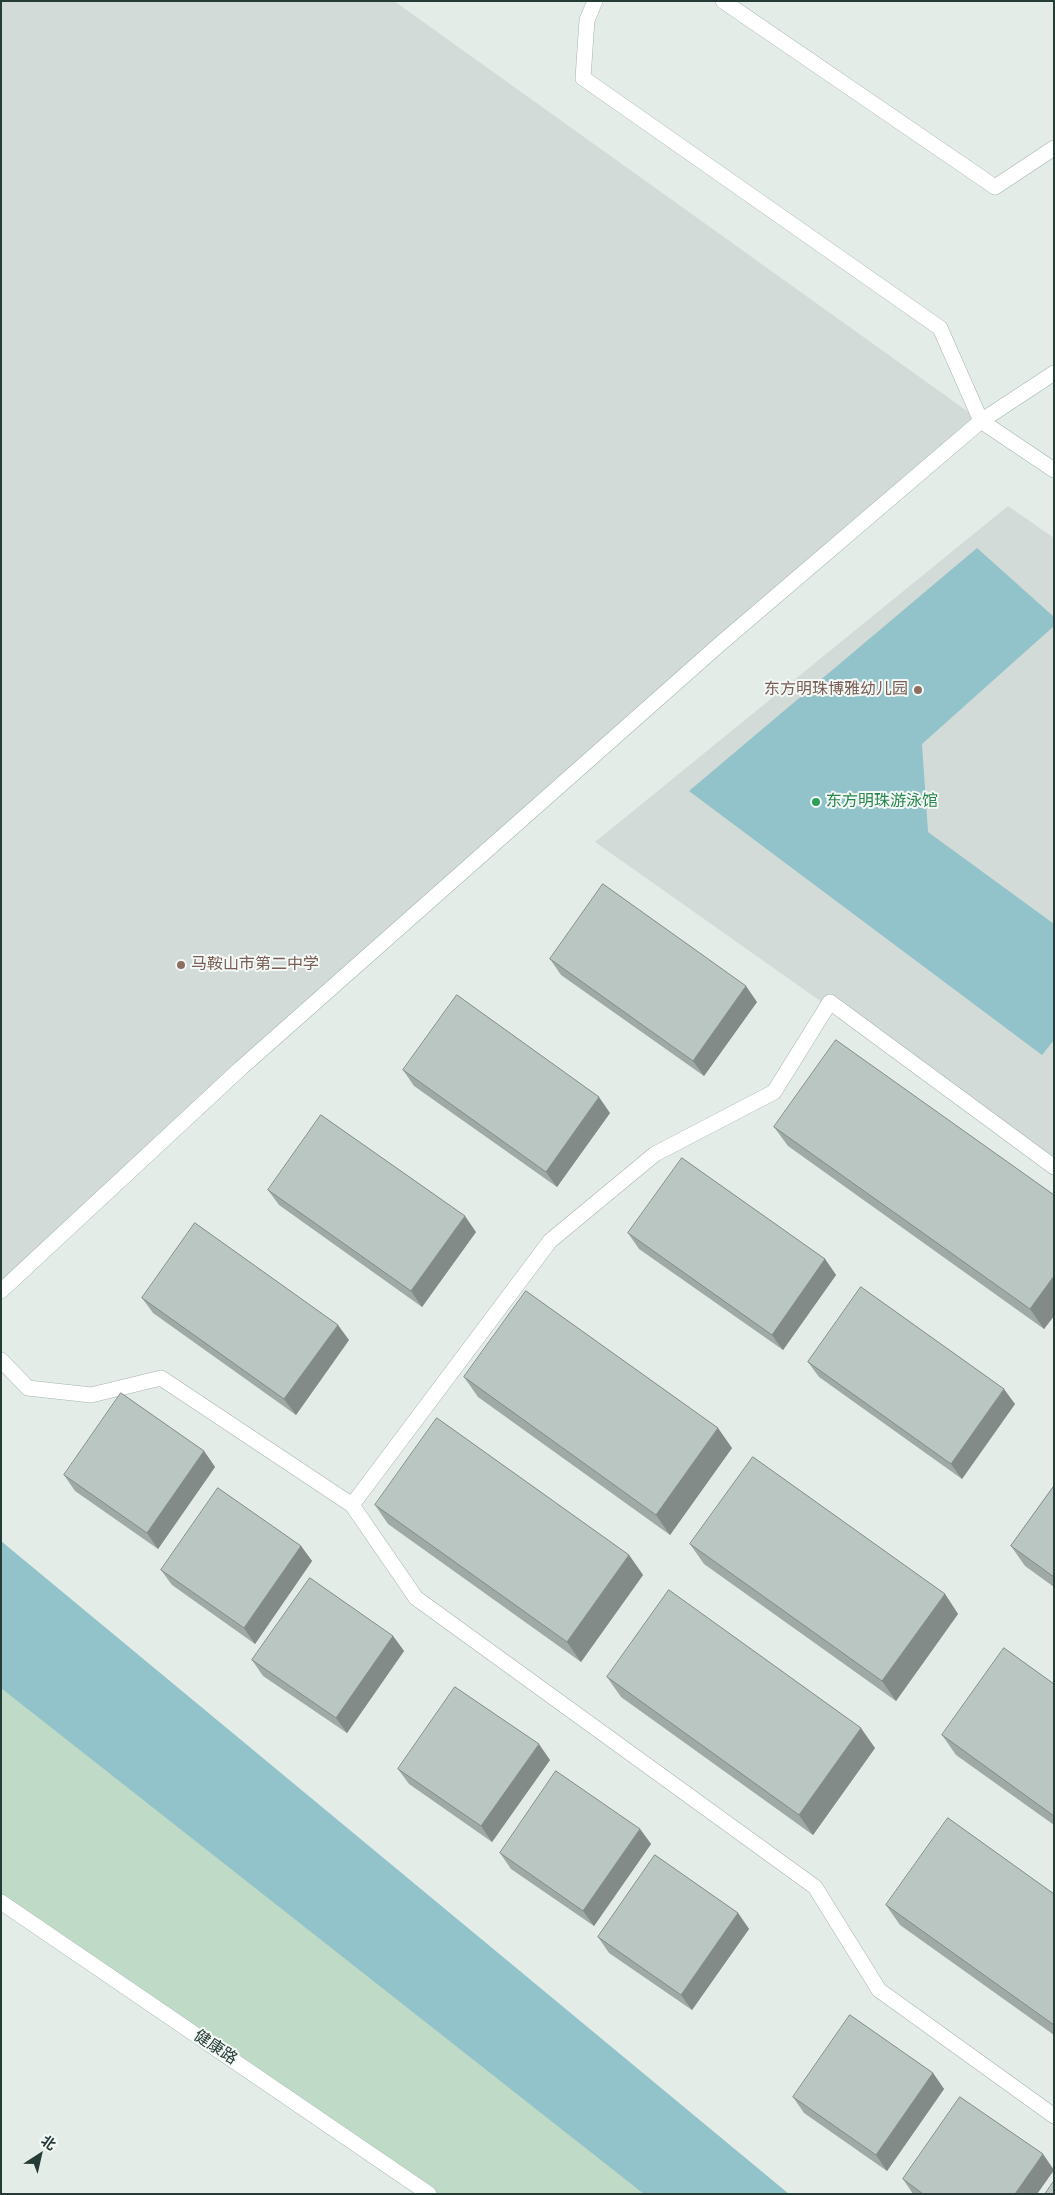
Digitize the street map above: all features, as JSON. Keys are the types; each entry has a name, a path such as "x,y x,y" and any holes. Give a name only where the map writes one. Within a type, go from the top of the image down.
{"street":[{"path":"595,1 587,20 583,78 940,328 981,420 1054,470"},
{"path":"723,1 995,187 1054,148"},
{"path":"1,1291 241,1068 720,644 981,420 1054,373"},
{"path":"352,1505 550,1240 655,1154 774,1092 830,1002 1054,1167"},
{"path":"1,1360 28,1388 92,1394 161,1378 352,1505 416,1598 815,1887 879,1990 1054,2116"},
{"name":"健康路","path":"1,1902 429,2194"}],"shaded area":[{"name":"马鞍山市第二中学","path":"1,1 394,1 981,421 1,1287"},
{"name":"东方明珠博雅幼儿园","path":"1008,506 1054,538 1054,1166 595,842"}],"green space":[{"path":"1,1661 701,2194 430,2194 1,1902"}],"water":[{"name":"东方明珠游泳馆","path":"977,548 1054,617 1054,626 922,744 928,832 1054,924 1054,1040 1042,1055 689,791"},
{"path":"1,1541 789,2194 644,2194 1,1688"}],"building":[{"path":"603,884 746,986 693,1061 550,959"},
{"path":"457,995 599,1097 546,1172 403,1070"},
{"path":"836,1040 1054,1195 1054,1276 1030,1309 774,1127"},
{"path":"321,1115 465,1216 411,1291 268,1190"},
{"path":"682,1158 825,1259 772,1335 628,1233"},
{"path":"195,1223 338,1325 284,1399 142,1298"},
{"path":"861,1287 1004,1389 951,1464 808,1362"},
{"path":"526,1291 718,1428 656,1515 464,1377"},
{"path":"121,1393 204,1451 147,1533 64,1475"},
{"path":"437,1418 629,1555 567,1642 375,1505"},
{"path":"753,1457 945,1594 882,1681 690,1544"},
{"path":"1054,1486 1054,1577 1011,1546"},
{"path":"218,1488 301,1546 244,1628 161,1570"},
{"path":"310,1578 393,1636 336,1718 252,1660"},
{"path":"669,1590 861,1728 799,1815 607,1677"},
{"path":"1004,1648 1054,1684 1054,1816 942,1735"},
{"path":"455,1687 539,1744 481,1826 398,1769"},
{"path":"556,1771 640,1829 583,1911 500,1853"},
{"path":"948,1818 1054,1894 1054,2025 886,1905"},
{"path":"655,1855 738,1913 681,1995 598,1937"},
{"path":"850,2015 933,2073 876,2155 793,2097"},
{"path":"960,2097 1043,2154 1015,2194 923,2194 903,2179"},
{"path":"1054,2181 1054,2194 1045,2194"}],"place":[{"name":"东方明珠博雅幼儿园","path":"918,690"},
{"name":"东方明珠游泳馆","path":"816,802"},
{"name":"马鞍山市第二中学","path":"181,965"}]}
